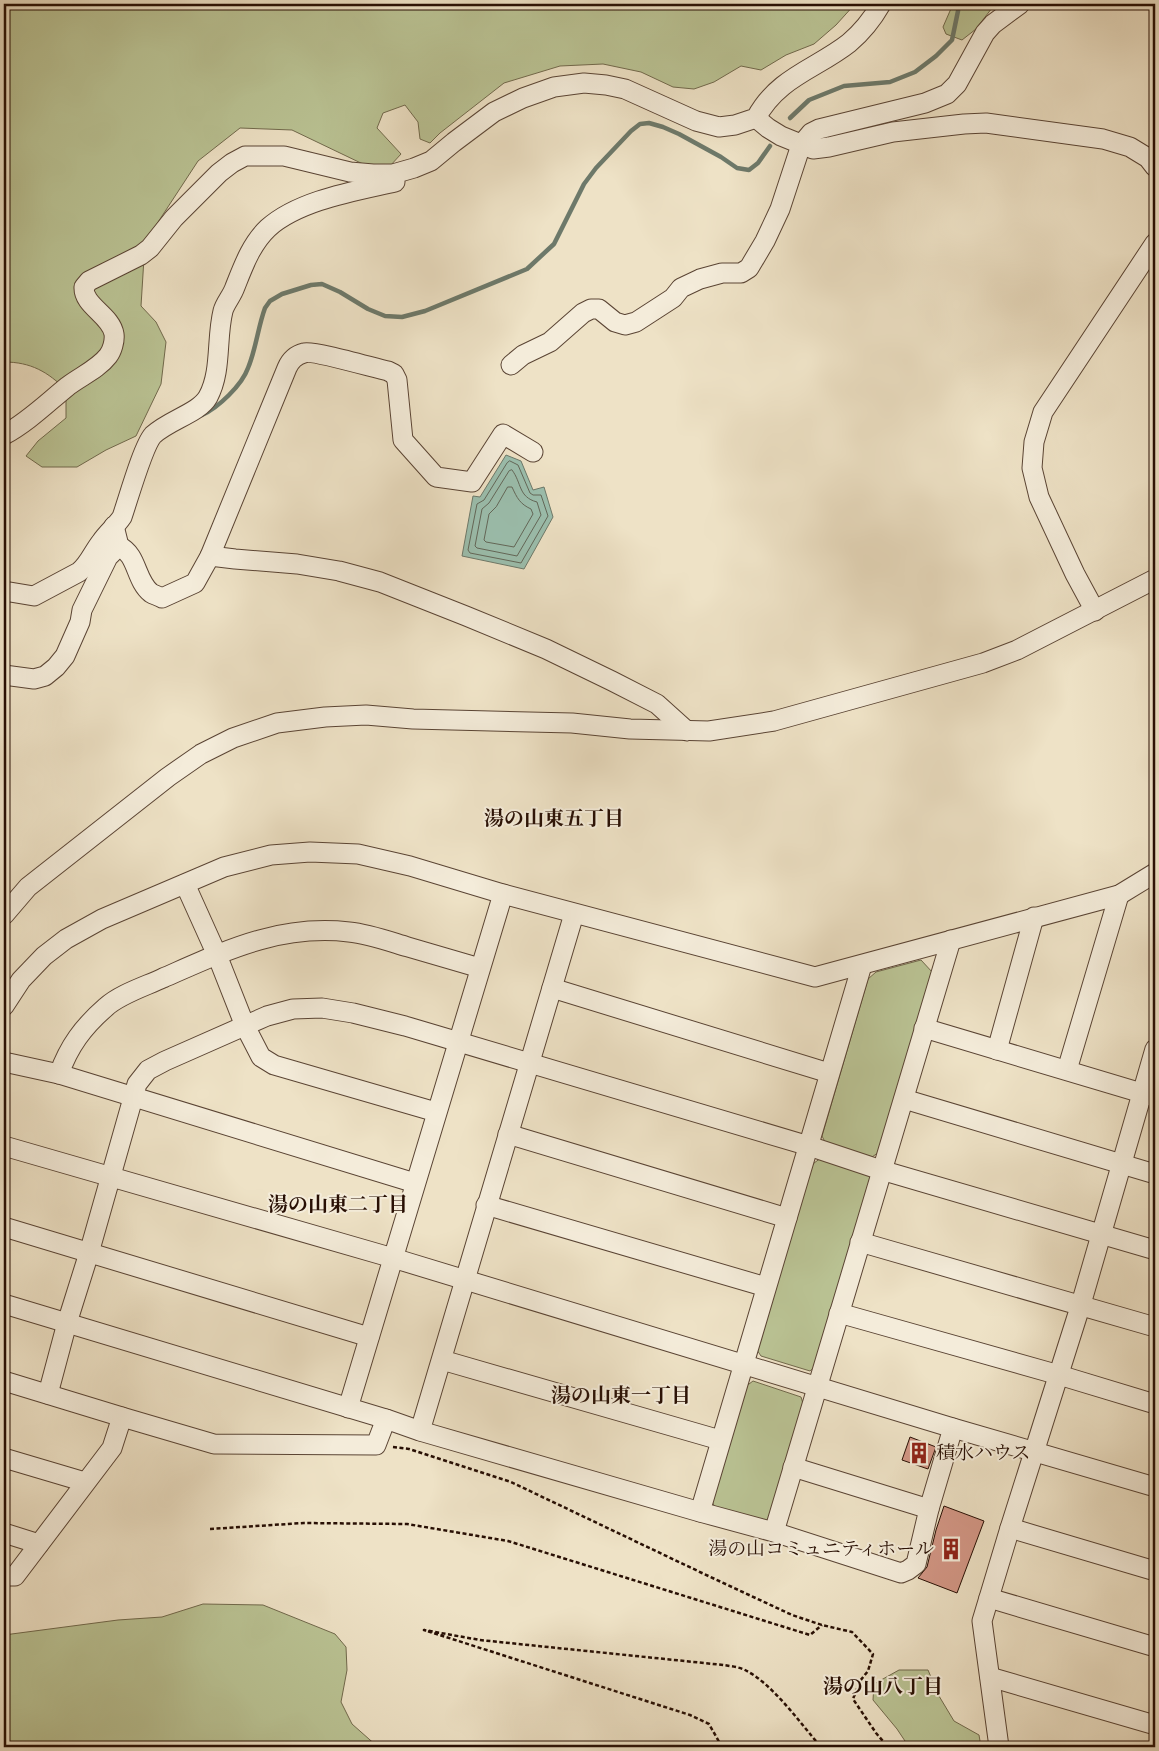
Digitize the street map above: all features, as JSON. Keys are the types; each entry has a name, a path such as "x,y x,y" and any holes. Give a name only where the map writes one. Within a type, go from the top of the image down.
{"street":[{"path":"4,435 31,418 69,386 100,364 109,354 114,343 114,333 101,312 87,299 84,287 89,282 150,248 174,218 232,163 245,156 284,156 350,172 393,174 431,161 494,112 523,98 554,87 584,83 625,89 696,121 719,127 735,125 756,118 764,104 777,90 849,43 874,17 881,4"},
{"path":"510,365 523,355 550,342 583,313 591,309 599,309 615,322 625,325 636,322 673,298 681,288 700,279 722,273 741,273 749,268 765,241 780,209 801,145 811,133 925,103 947,94 957,84 985,33 993,24 1020,4"},
{"path":"756,118 768,128 813,149 894,132 986,123 1103,140 1130,147 1148,158 1155,167"},
{"path":"4,591 34,596 79,572 85,567 100,542 122,517 151,438 169,423 200,408 208,397 215,379 223,309 234,291 246,258 268,228 312,203 411,178 431,170 431,161"},
{"path":"1095,611 1075,574 1039,497 1032,468 1034,442 1043,412 1155,243"},
{"path":"119,546 126,549 142,581 151,593 162,598 195,583 210,556 287,368 290,362 303,353 309,352 394,374 397,380 403,440 436,477 472,482 503,434 533,452"},
{"path":"114,526 119,546"},
{"path":"4,675 34,679 45,676 56,667 65,656 80,622 82,610 108,557 119,546"},
{"path":"210,556 322,568 380,582 546,649 604,677 657,704 687,731"},
{"path":"4,915 28,887 168,777 201,754 233,738 277,723 325,717 366,715 572,723 630,729 709,731 774,721 983,663 1017,650 1155,579"},
{"path":"4,1006 21,980 44,956 66,939 102,920 224,867 271,855 310,852 358,854 410,866 574,914 815,977 1119,895 1155,873"},
{"path":"185,884 217,955 245,1026 261,1057 274,1065 436,1112"},
{"path":"348,1408 503,894"},
{"path":"1067,1070 1119,895"},
{"path":"420,1431 574,914"},
{"path":"997,1050 1034,917"},
{"path":"59,1074 75,1040 108,1005 134,991 217,955 267,937 293,932 340,932 383,940 480,968"},
{"path":"774,1532 951,940"},
{"path":"700,1512 862,965"},
{"path":"552,988 829,1073"},
{"path":"48,1394 137,1084 148,1070 165,1061 267,1016 293,1009 322,1008 354,1013 459,1042 809,1146 881,1170 1155,1250"},
{"path":"924,1028 1149,1095"},
{"path":"999,1747 982,1621 1081,1304 1122,1164 1149,1095 1155,1049"},
{"path":"4,1062 59,1074 415,1183"},
{"path":"904,1099 1155,1174"},
{"path":"508,1134 787,1218"},
{"path":"4,1146 393,1258 953,1428 1035,1450 1155,1487"},
{"path":"486,1205 766,1287"},
{"path":"4,1227 369,1337"},
{"path":"860,1242 1081,1304 1155,1327"},
{"path":"4,1304 386,1419 420,1431 774,1532 901,1573 916,1564 929,1509 953,1428"},
{"path":"839,1313 1155,1404"},
{"path":"442,1360 720,1440"},
{"path":"4,1381 214,1444 376,1446 386,1419"},
{"path":"4,1576 15,1576 112,1448 122,1417"},
{"path":"4,1458 85,1482"},
{"path":"793,1467 929,1509"},
{"path":"1010,1528 1155,1571"},
{"path":"4,1533 39,1544"},
{"path":"989,1598 1155,1647"},
{"path":"990,1677 1155,1724"}],"path":[{"path":"376,1446 410,1449 511,1482 792,1615 852,1632 873,1654 868,1671 860,1681 853,1699 888,1747"},
{"path":"210,1529 304,1523 407,1524 508,1541 810,1635 822,1625"},
{"path":"722,1747 709,1724 690,1715 424,1630 480,1640 723,1665 743,1669 757,1677 773,1692 820,1747"}],"shaded area":[{"path":"4,4 855,4 836,25 814,44 786,55 761,70 741,66 714,82 694,89 673,87 641,72 603,64 560,66 504,83 430,143 420,139 418,122 405,105 383,113 377,128 401,154 390,166 365,165 292,130 240,128 198,161 145,242 141,306 156,322 166,342 161,384 136,436 106,450 77,467 42,467 26,456 38,441 66,418 66,390 53,378 38,369 14,362 4,362"},
{"path":"953,4 995,4 976,29 962,40 946,34 943,27"},
{"path":"921,960 933,973 882,1150 872,1157 826,1144 822,1136 868,979 876,972"},
{"path":"821,1158 870,1173 873,1183 819,1363 810,1371 761,1356 757,1350 810,1169"},
{"path":"753,1381 801,1397 805,1410 773,1518 765,1524 717,1510 712,1502 745,1387"},
{"path":"203,1604 263,1605 335,1634 346,1647 347,1670 341,1702 352,1724 378,1747 4,1747 4,1635 118,1620 162,1617"},
{"path":"899,1670 928,1670 939,1696 954,1721 979,1735 981,1747 909,1747 873,1700 874,1684"}],"water":[{"path":"506,455 521,461 533,490 544,487 553,517 524,569 462,556 473,496 480,497"}],"building":[{"name":"積水ハウス","path":"910,1437 936,1447 928,1469 902,1460"},
{"name":"湯の山コミュニティホール","path":"944,1506 984,1521 957,1593 918,1578 927,1567"}],"waterway":[{"path":"790,118 809,100 844,86 890,82 915,72 936,56 952,40 958,4"},
{"path":"202,415 222,402 241,382 251,361 265,308 270,301 282,294 311,285 322,284 340,292 368,309 385,316 402,317 425,311 527,269 554,244 584,184 596,168 640,124 649,123 679,134 737,168 749,170 758,163 770,146"}],"place":[{"name":"積水ハウス","path":"919,1453"},
{"name":"湯の山コミュニティホール","path":"951,1549"}],"district":[{"name":"湯の山東五丁目","path":"554,819"},
{"name":"湯の山東二丁目","path":"338,1205"},
{"name":"湯の山東一丁目","path":"621,1396"},
{"name":"湯の山八丁目","path":"883,1687"}]}
